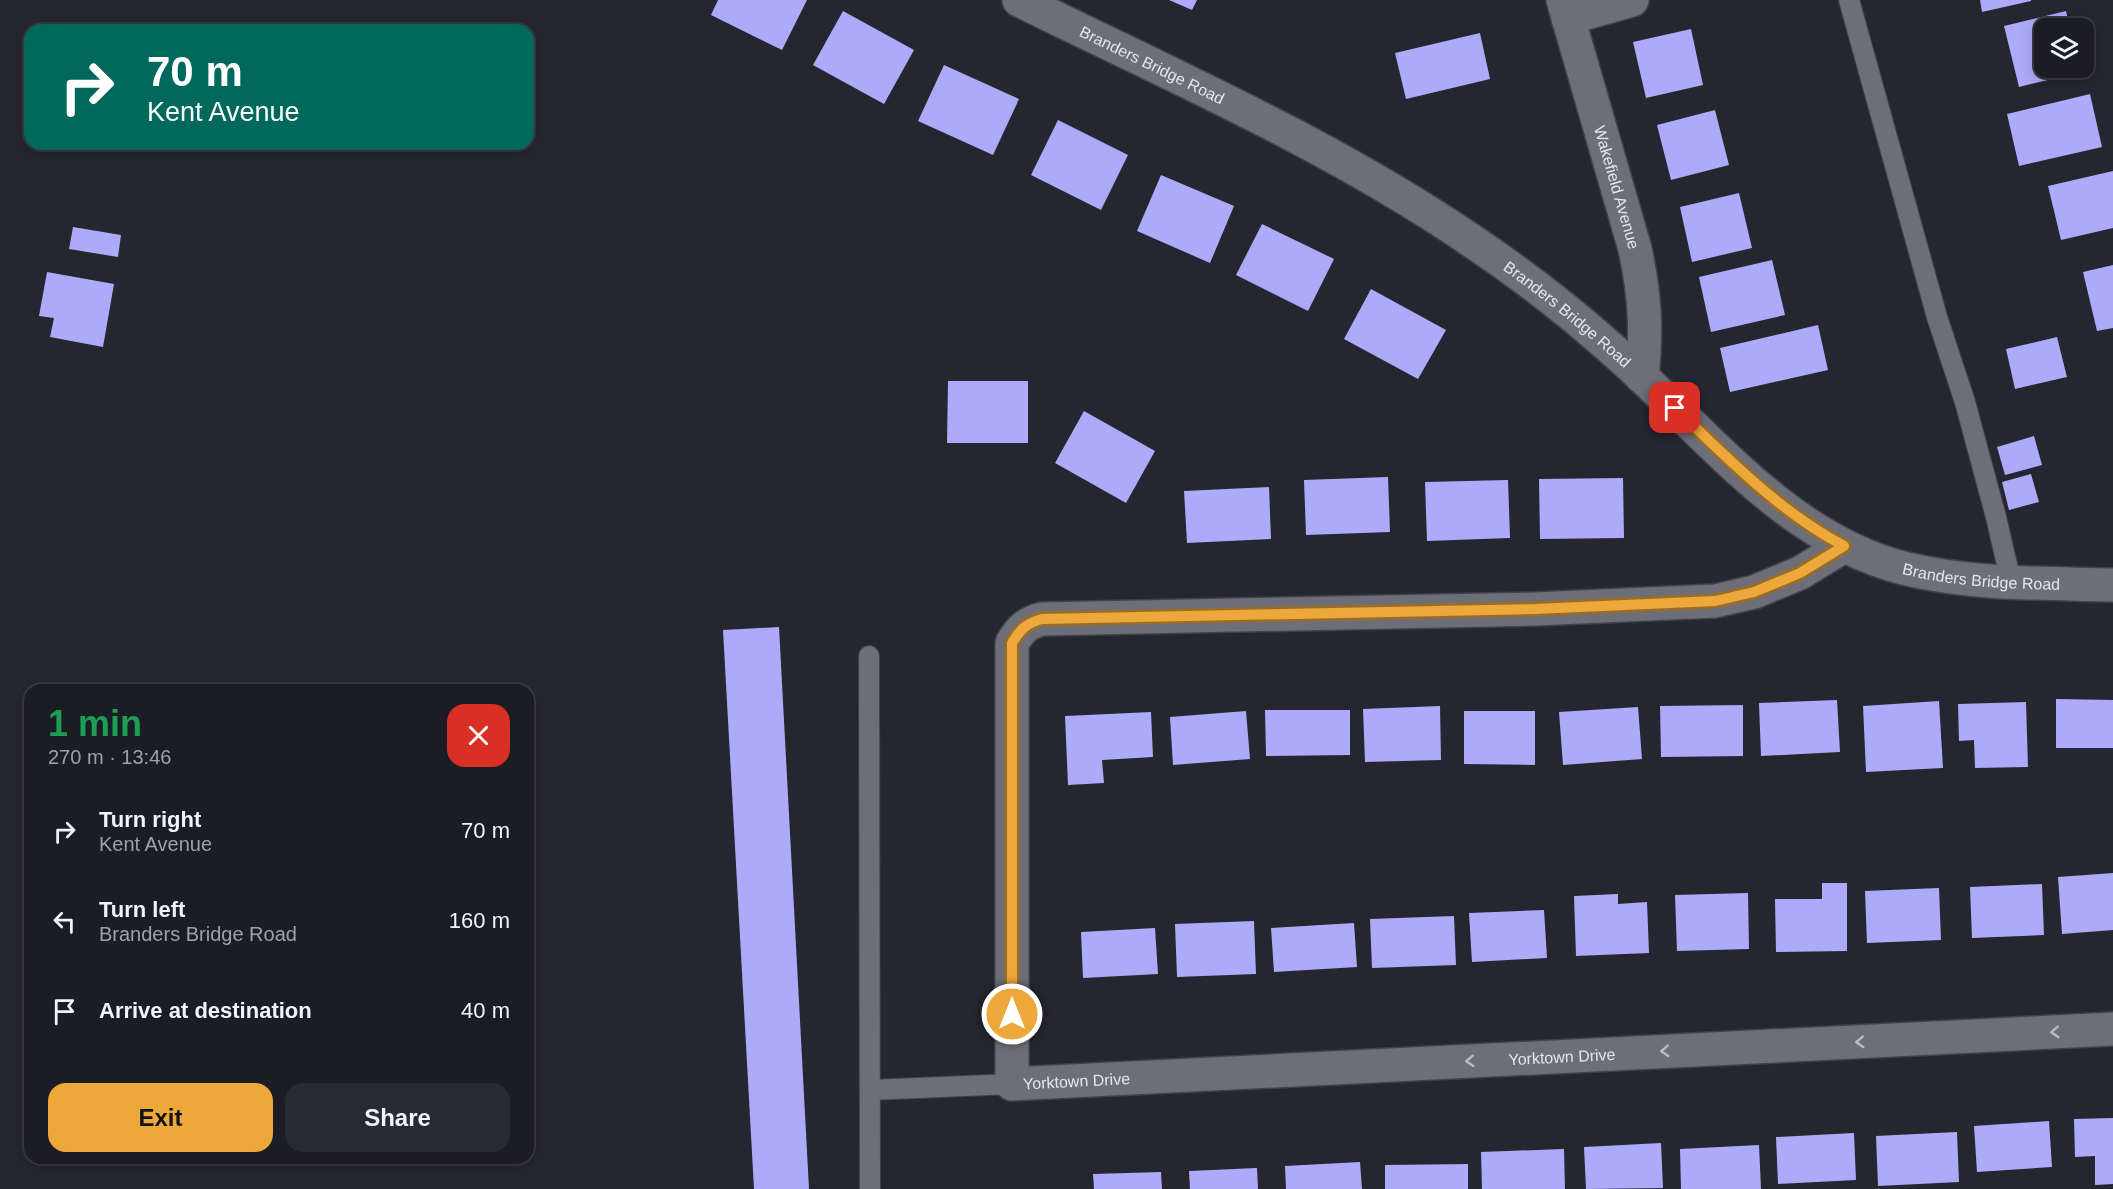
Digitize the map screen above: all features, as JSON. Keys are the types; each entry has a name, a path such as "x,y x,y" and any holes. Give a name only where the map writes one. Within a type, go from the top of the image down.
{"street":[{"name":"Branders Bridge Road","path":"1019,0 1287,132 1392,190 1468,238 1523,277 1607,344 1773,501 1815,531 1844,546 1902,568 1952,577 2011,582 2113,585"},
{"path":"1566,9 1632,0"},
{"name":"Wakefield Avenue","path":"1566,9 1635,249 1643,288 1646,337 1642,377"},
{"path":"1012,1084 1012,643 1020,629 1042,619 1535,609 1715,601 1754,592 1800,573 1844,546"},
{"name":"Yorktown Drive","path":"1012,1084 2113,1029"}],"lane":[{"path":"1849,0 1937,317 1965,402 2011,582"},
{"path":"869,656 870,1189"},
{"path":"870,1090 1012,1084"}],"building":[{"path":"718,0 807,0 782,50 711,15"},
{"path":"1169,0 1197,0 1192,10"},
{"path":"1980,0 2031,0 2031,1 1982,12"},
{"path":"843,11 914,50 884,104 813,65"},
{"path":"2066,11 2068,18 2037,18"},
{"path":"2034,19 2034,78 2056,78 2019,87 2004,26"},
{"path":"1691,29 1703,85 1646,98 1633,42"},
{"path":"1480,33 1490,79 1406,99 1395,53"},
{"path":"944,65 1019,99 993,155 918,121"},
{"path":"2090,94 2102,147 2019,166 2007,114"},
{"path":"1715,110 1729,165 1671,180 1657,125"},
{"path":"1058,120 1128,155 1101,210 1031,175"},
{"path":"2113,171 2113,228 2061,240 2048,186"},
{"path":"1161,175 1234,206 1210,263 1137,231"},
{"path":"1739,193 1752,248 1692,262 1680,207"},
{"path":"1262,224 1334,259 1308,311 1236,275"},
{"path":"73,227 121,235 118,257 69,249"},
{"path":"1772,260 1785,315 1711,332 1699,277"},
{"path":"2113,265 2113,328 2097,331 2083,272"},
{"path":"47,272 114,284 103,347 50,337 54,318 39,316"},
{"path":"1371,289 1446,330 1418,379 1344,339"},
{"path":"1818,325 1828,370 1730,392 1720,348"},
{"path":"2057,337 2067,377 2015,389 2006,349"},
{"path":"948,381 1028,381 1028,443 947,443"},
{"path":"1084,411 1155,451 1126,503 1055,463"},
{"path":"2034,436 2042,465 2005,475 1997,447"},
{"path":"2031,474 2039,502 2009,510 2002,482"},
{"path":"1388,477 1390,532 1306,535 1304,480"},
{"path":"1623,478 1624,538 1540,539 1539,479"},
{"path":"1508,480 1510,538 1427,541 1425,482"},
{"path":"1269,487 1271,539 1187,543 1184,491"},
{"path":"779,627 809,1189 754,1189 723,630"},
{"path":"2056,699 2113,700 2113,748 2056,748"},
{"path":"1837,700 1840,752 1761,756 1759,703"},
{"path":"1939,701 1943,768 1866,772 1863,706"},
{"path":"2026,702 2028,767 1975,768 1974,740 1959,741 1958,704"},
{"path":"1743,705 1743,756 1661,757 1660,706"},
{"path":"1440,706 1441,760 1365,762 1363,709"},
{"path":"1638,707 1642,759 1563,765 1559,712"},
{"path":"1265,710 1350,710 1350,755 1266,756"},
{"path":"1246,711 1250,759 1173,765 1170,717"},
{"path":"1464,711 1535,711 1535,765 1464,764"},
{"path":"1151,712 1153,757 1102,760 1104,783 1068,785 1065,716"},
{"path":"2113,873 2113,930 2062,934 2058,877"},
{"path":"1822,883 1847,883 1847,951 1776,952 1775,899 1822,899"},
{"path":"2042,884 2044,935 1972,938 1970,887"},
{"path":"1939,888 1941,940 1867,943 1865,891"},
{"path":"1748,893 1749,949 1677,951 1675,895"},
{"path":"1618,894 1618,904 1647,902 1649,953 1576,956 1574,896"},
{"path":"1544,910 1547,958 1472,962 1469,913"},
{"path":"1454,916 1456,965 1372,968 1370,919"},
{"path":"1254,921 1256,974 1177,977 1175,924"},
{"path":"1354,923 1357,967 1274,972 1271,928"},
{"path":"1155,928 1158,974 1083,978 1081,932"},
{"path":"2113,1118 2113,1184 2095,1185 2095,1156 2075,1157 2074,1119"},
{"path":"2049,1121 2052,1167 1977,1172 1974,1126"},
{"path":"1957,1132 1959,1182 1878,1186 1876,1136"},
{"path":"1854,1133 1856,1180 1778,1184 1776,1137"},
{"path":"1661,1143 1663,1188 1586,1189 1584,1147"},
{"path":"1759,1145 1761,1189 1681,1189 1680,1149"},
{"path":"1564,1149 1565,1189 1482,1189 1481,1152"},
{"path":"1360,1162 1362,1189 1286,1189 1285,1166"},
{"path":"1468,1164 1468,1189 1385,1189 1385,1165"},
{"path":"1257,1168 1258,1189 1190,1189 1189,1171"},
{"path":"1161,1172 1162,1189 1094,1189 1093,1174"}],"route":[{"path":"1012,1014 1012,643 1020,629 1042,619 1535,609 1715,601 1754,592 1800,573 1844,546 1815,531 1773,501 1675,408"}]}
